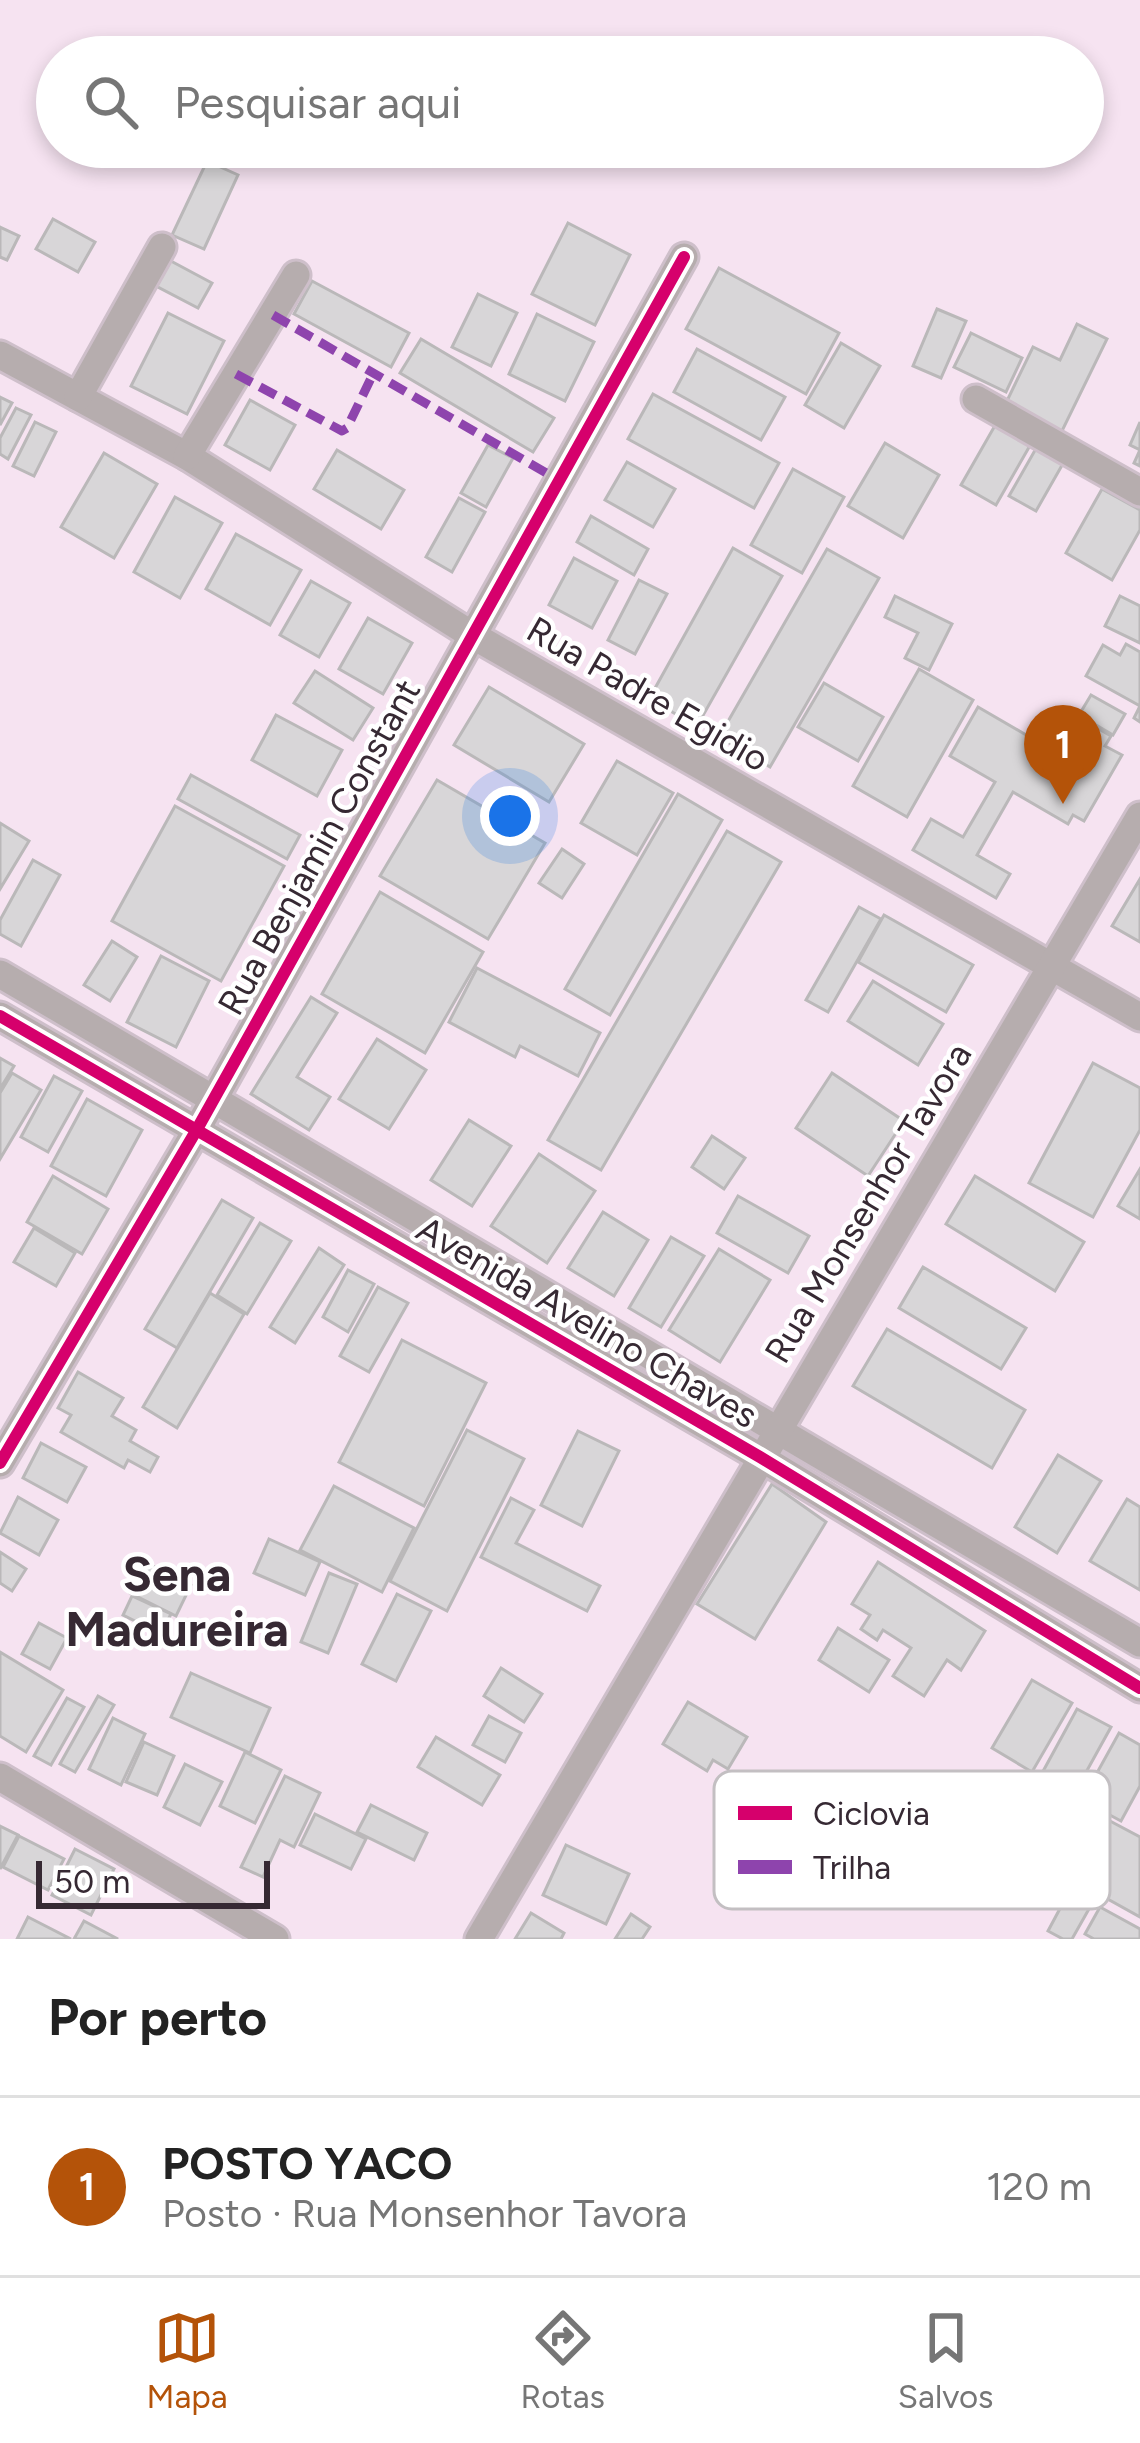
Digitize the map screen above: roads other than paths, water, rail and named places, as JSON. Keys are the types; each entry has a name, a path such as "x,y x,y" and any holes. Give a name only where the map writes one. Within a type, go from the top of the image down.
{"street":[{"path":"78,397 163,247"},
{"name":"Rua Benjamin Constant","path":"0,1462 196,1131 684,257"},
{"path":"187,456 296,275"},
{"name":"Rua Padre Egidio","path":"0,355 187,456 472,635 1140,1016"},
{"path":"976,399 1140,492"},
{"name":"Rua Monsenhor Tavora","path":"479,1939 1140,816"},
{"name":"Avenida Avelino Chaves","path":"0,974 1140,1643"},
{"name":"Avenida Avelino Chaves","path":"0,1016 760,1457 1140,1688"},
{"path":"0,1778 275,1939"}],"place":[{"name":"POSTO YACO","path":"1063,804"}],"district":[{"name":"Sena Madureira","path":"177,1602"}]}
